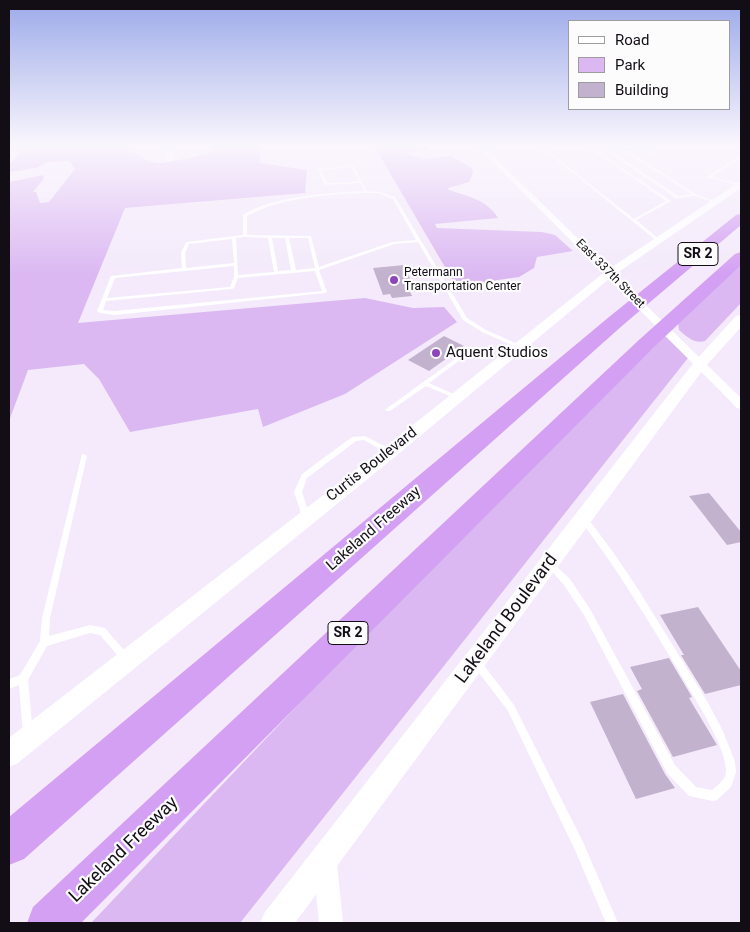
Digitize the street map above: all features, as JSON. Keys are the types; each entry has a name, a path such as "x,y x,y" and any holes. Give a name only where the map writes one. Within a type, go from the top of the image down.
{"highway":[{"name":"Lakeland Freeway","path":"9,844 616,321 741,218"},
{"name":"Lakeland Freeway","path":"49,923 647,343 741,257"}],"street":[{"name":"East 337th Street","path":"523,187 741,405"},
{"name":"Curtis Boulevard","path":"9,754 126,659 390,452 610,273 714,201 737,187"},
{"name":"Lakeland Boulevard","path":"276,923 700,364 741,319"},
{"path":"324,860 331,923"}],"lane":[{"path":"364,187 366,192"},
{"path":"593,187 658,240"},
{"path":"634,220 669,202 648,187"},
{"path":"663,187 677,197 696,195"},
{"path":"684,187 696,195 714,201"},
{"path":"245,236 245,214 253,208 286,200 366,192 377,192 394,198 465,319 484,331 518,346"},
{"path":"184,270 183,253 187,244 245,236 310,237 317,269 325,292 115,313 100,311 112,278 184,270 236,264"},
{"path":"104,300 232,288 236,278 234,237"},
{"path":"270,237 276,273"},
{"path":"287,237 294,272"},
{"path":"236,278 317,269 393,243 418,241"},
{"path":"388,410 469,351"},
{"path":"425,383 456,397"},
{"path":"306,517 298,492 304,476 354,439 365,438 390,452"},
{"path":"28,738 23,680 44,642 46,618 84,456"},
{"path":"549,564 567,582 588,612 671,769 693,792 713,796 725,786 731,773 727,755 716,725 640,599 599,538 583,518"},
{"path":"44,642 90,629 102,631 126,659"},
{"path":"476,660 511,708 579,846 612,923"},
{"path":"9,684 23,680"}],"green space":[{"path":"9,187 37,187 33,192 36,192 40,203 49,202 60,187 305,187 305,193 125,208 78,323 365,298 413,308 444,307 457,322 345,394 263,427 258,409 130,432 99,379 84,364 28,370 9,421"},
{"path":"398,187 450,187 448,188 449,190 483,203 498,218 435,224 437,228 542,232 555,235 573,251 537,257 534,268 519,277 456,286"},
{"path":"741,264 741,303 705,341 694,341 679,330 678,323"},
{"path":"664,335 688,358 240,923 91,923 422,574"}],"building":[{"name":"Petermann Transportation Center","path":"404,265 416,292 410,292 412,296 392,298 390,294 383,295 373,268"},
{"name":"Aquent Studios","path":"444,336 464,346 429,371 408,360"},
{"path":"709,493 741,532 741,542 727,545 689,496"},
{"path":"698,607 741,671 741,685 705,694 681,655 684,655 660,615"},
{"path":"669,658 692,697 689,698 717,745 673,757 637,691 642,689 630,667"},
{"path":"623,694 665,774 675,788 636,799 590,702"}],"place":[{"name":"Petermann Transportation Center","path":"394,280"},
{"name":"Aquent Studios","path":"436,353"}]}
